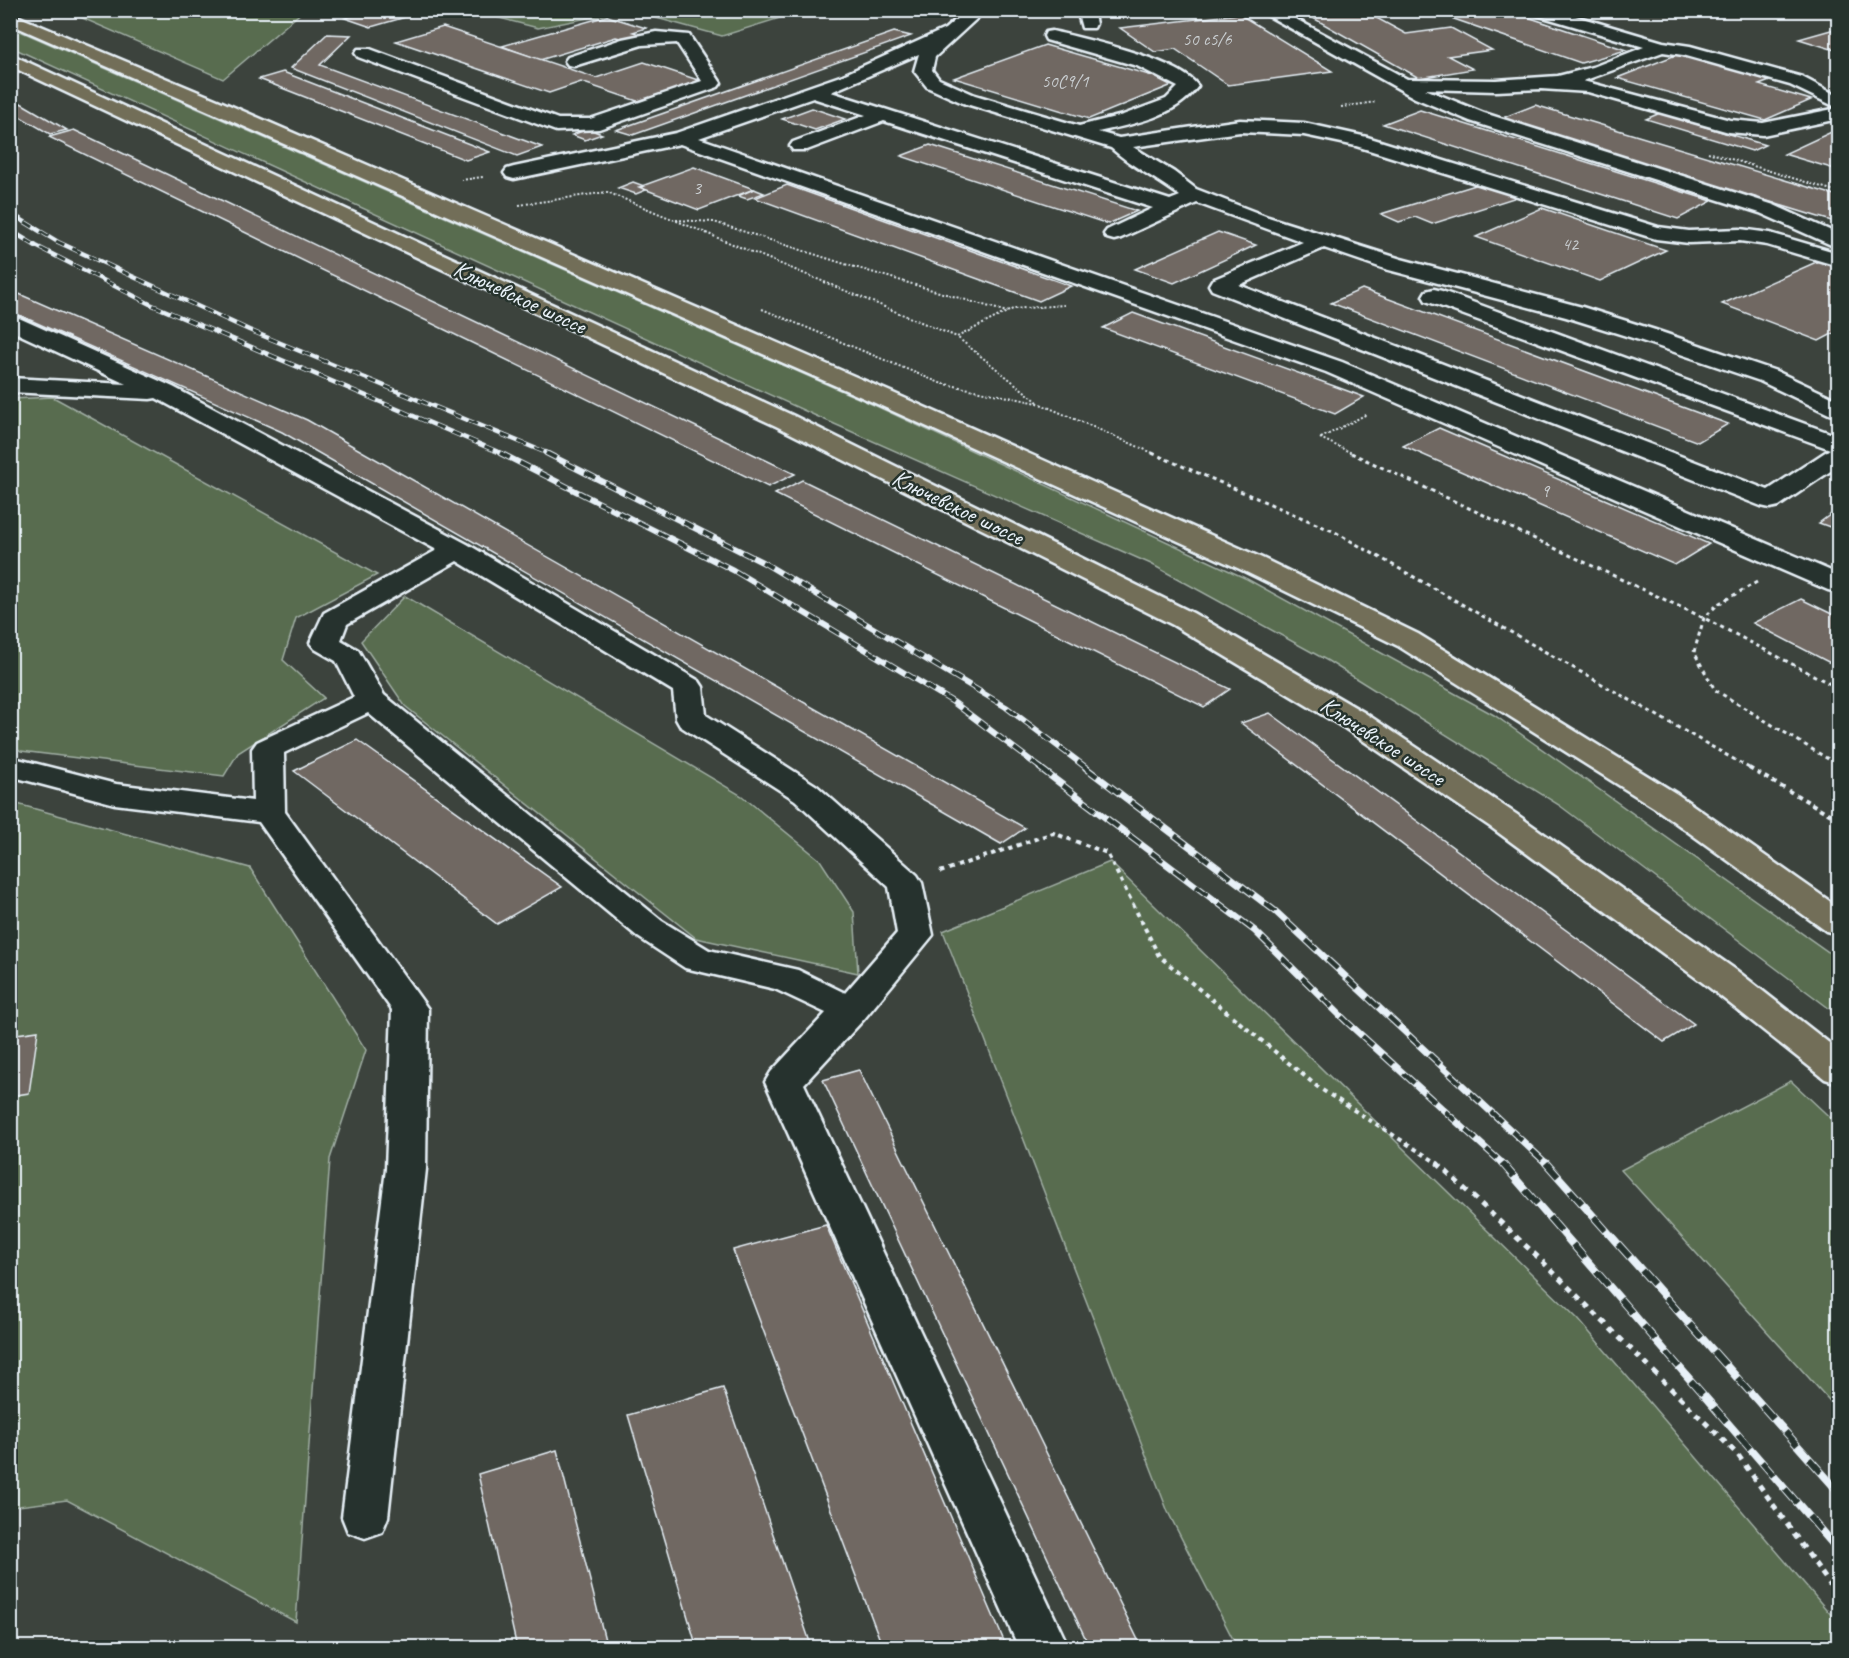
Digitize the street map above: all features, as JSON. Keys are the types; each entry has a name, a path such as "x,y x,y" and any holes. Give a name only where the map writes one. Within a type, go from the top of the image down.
{"main road":[{"path":"10,18 895,403 1252,564 1408,640 1666,801 1839,923"},
{"name":"Ключевское шоссе","path":"10,59 785,421 1183,619 1353,720 1504,821 1723,979 1839,1070"}],"street":[{"path":"978,10 927,55 923,71 933,83 969,99 1118,144 1130,155 1197,196 1314,245 1839,444"},
{"path":"1266,10 1399,83 1477,117 1767,209 1839,242"},
{"path":"1536,10 1661,47 1684,50 1796,81 1839,104"},
{"path":"514,173 681,138 858,75 951,33"},
{"path":"1052,36 1137,61 1179,77 1189,86 1172,103 1129,120 1079,131"},
{"path":"364,52 556,125 592,125 712,83 683,39 672,37 652,37 574,60"},
{"path":"1399,83 1502,86 1538,83 1579,77 1661,47"},
{"path":"1538,83 1589,87 1729,126 1763,129 1839,114"},
{"path":"813,92 1171,207"},
{"path":"800,146 884,115"},
{"path":"592,125 644,146"},
{"path":"1118,144 1240,126 1304,129 1360,141 1656,233 1689,237 1740,235 1770,239 1839,260"},
{"path":"681,138 1323,363 1839,584"},
{"path":"1114,234 1197,196"},
{"path":"1839,410 1768,376 1647,334 1574,312 1314,245 1220,285 1770,500 1839,455"},
{"path":"10,321 164,392 457,550 688,687 691,719 806,793 905,884 915,935 784,1082 1044,1647"},
{"path":"10,385 164,392"},
{"path":"457,550 334,619 325,643 348,656 372,700 650,929 698,960 785,979 850,1010"},
{"path":"365,1517 406,1169 410,1009 269,813 268,749 372,700"},
{"path":"10,766 115,794 269,813"}],"path":[{"path":"512,206 607,192 957,337 1038,403 1335,532 1839,819"},
{"path":"672,219 714,222 851,266 1007,312"},
{"path":"957,337 1013,309 1069,304"},
{"path":"1402,396 1320,438 1704,618 1839,688"},
{"path":"1792,563 1718,604 1704,618 1694,652 1715,690 1839,765"},
{"path":"905,884 1053,833 1107,853 1160,957 1319,1088 1443,1167 1541,1260 1738,1455 1839,1596"}],"green space":[{"path":"89,10 303,11 223,79 73,14"},
{"path":"479,10 623,11 538,28 476,12"},
{"path":"802,10 722,36 631,11"},
{"path":"11,27 874,405 1247,579 1494,715 1838,959 1838,1015 1559,805 1328,661 1151,564 814,415 11,47"},
{"path":"53,397 377,575 296,618 283,660 324,698 238,753 224,776 21,751 11,744 11,399"},
{"path":"405,596 742,796 820,860 854,912 858,973 696,938 405,706 361,641"},
{"path":"10,802 250,868 366,1050 330,1159 296,1622 67,1500 11,1507"},
{"path":"1110,862 1578,1319 1838,1623 1838,1647 1237,1647 1168,1512 943,931"},
{"path":"1791,1081 1838,1125 1838,1410 1621,1170"}],"building":[{"path":"373,10 430,10 371,27 345,18"},
{"path":"1299,10 1362,10 1406,34 1451,28 1492,50 1448,56 1473,69 1419,78"},
{"path":"1428,10 1507,10 1626,50 1581,63"},
{"path":"1239,14 1332,71 1228,85 1175,49 1155,52 1120,28"},
{"path":"607,16 646,28 633,32 640,34 624,39 616,37 540,60 502,46"},
{"path":"443,27 596,78 644,62 701,81 640,102 581,82 549,93 396,41"},
{"path":"1838,28 1838,51 1799,39"},
{"path":"894,32 911,36 633,135 616,130"},
{"path":"327,34 351,35 320,65 542,147 517,156 291,68"},
{"path":"1045,45 1177,83 1089,119 954,78"},
{"path":"1681,53 1775,79 1759,85 1811,100 1765,120 1617,78"},
{"path":"283,72 490,152 466,160 259,79"},
{"path":"19,102 67,130 50,134 10,111 10,104"},
{"path":"1535,105 1838,196 1838,223 1500,119"},
{"path":"812,108 845,119 815,130 782,119"},
{"path":"1420,110 1712,201 1678,219 1383,124"},
{"path":"1660,113 1765,145 1752,151 1646,119"},
{"path":"588,129 602,134 585,140 572,135"},
{"path":"1838,129 1838,170 1784,154"},
{"path":"74,130 795,474 768,487 49,137"},
{"path":"930,145 1137,211 1108,224 901,156"},
{"path":"694,167 754,189 699,210 639,187"},
{"path":"633,182 644,186 639,187 646,190 636,194 618,188"},
{"path":"1482,183 1517,197 1432,224 1415,217 1399,222 1381,214"},
{"path":"787,185 1071,286 1039,301 755,198"},
{"path":"754,189 764,193 747,199 738,196"},
{"path":"1542,208 1666,250 1600,281 1476,237"},
{"path":"1218,232 1256,245 1174,283 1135,269"},
{"path":"1823,259 1838,264 1838,331 1819,341 1722,304"},
{"path":"1362,289 1728,424 1698,442 1331,303"},
{"path":"10,290 307,420 1025,828 1001,844 282,432 10,311"},
{"path":"1133,313 1364,397 1335,414 1103,328"},
{"path":"1439,428 1709,544 1675,565 1403,446"},
{"path":"802,480 1230,689 1204,707 775,494"},
{"path":"1838,509 1838,530 1819,523"},
{"path":"1801,599 1838,617 1838,667 1753,623"},
{"path":"1270,713 1694,1024 1664,1042 1241,723"},
{"path":"357,740 562,887 497,924 294,771"},
{"path":"38,1031 29,1093 10,1096 10,1035"},
{"path":"859,1070 1142,1648 1090,1648 823,1080"},
{"path":"826,1225 1007,1648 883,1648 733,1250"},
{"path":"723,1388 812,1648 697,1648 628,1415"},
{"path":"557,1450 607,1648 517,1648 478,1474"}],"railway":[{"path":"10,213 58,242 249,330 549,454"},
{"path":"10,230 36,246 150,304 503,454"},
{"path":"500,453 733,570 953,702 1042,769"},
{"path":"546,453 764,563 1006,707 1088,769"},
{"path":"1040,768 1255,931 1348,1023 1502,1163"},
{"path":"1086,768 1275,911 1546,1163"},
{"path":"1502,1163 1838,1550"},
{"path":"1546,1163 1838,1491"}]}
